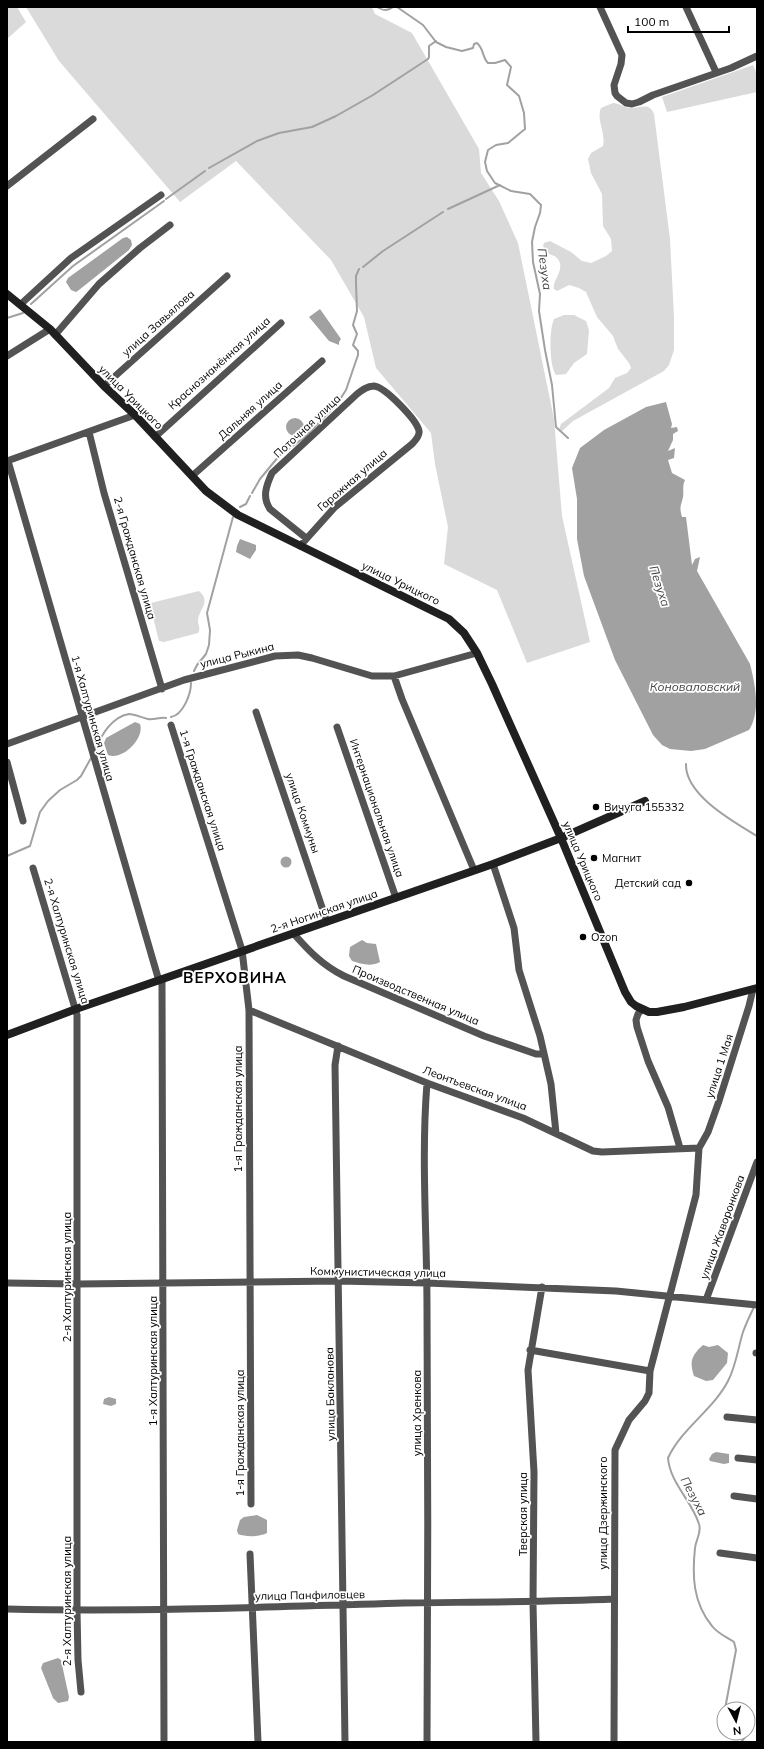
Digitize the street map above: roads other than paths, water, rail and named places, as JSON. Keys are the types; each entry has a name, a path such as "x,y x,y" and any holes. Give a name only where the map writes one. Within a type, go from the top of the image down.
{"main road":[{"name":"улица Урицкого","path":"7,294 52,332 104,386 135,415 206,491 238,515 449,619 464,633 477,653 561,838 625,992 631,1002 642,1009"},
{"name":"2-я Ногинская улица","path":"7,1035 242,950 493,864 561,838 645,801"},
{"path":"642,1009 656,1012 684,1007 755,988"}],"street":[{"path":"600,7 622,55 622,64 614,85 615,93 621,99 632,104 646,100 653,95 757,56"},
{"path":"686,7 716,72"},
{"path":"7,186 93,119"},
{"path":"20,304 71,258 161,195"},
{"path":"7,356 52,332 99,284 140,248 170,225"},
{"name":"улица Завьялова","path":"104,386 227,276"},
{"name":"Краснознамённая улица","path":"155,437 281,323"},
{"name":"Дальняя улица","path":"192,476 322,361"},
{"name":"Поточная улица","path":"306,538 270,510 266,504 266,485 272,473 348,402 367,387 374,386 382,390 401,405 419,433"},
{"path":"8,461 135,415"},
{"name":"2-я Гражданская улица","path":"89,432 104,493 162,689"},
{"name":"Гаражная улица","path":"300,546 334,507 412,444 419,433"},
{"name":"1-я Халтуринская улица","path":"8,461 82,718 161,980 164,1283 164,1742"},
{"name":"улица Рыкина","path":"7,744 184,680 260,659 281,655 298,655 372,676 394,676 477,653"},
{"path":"394,676 402,699 474,870"},
{"name":"улица Коммуны","path":"256,712 327,922"},
{"name":"1-я Гражданская улица","path":"171,725 242,950 249,1010 251,1504"},
{"name":"Интернациональная улица","path":"337,727 396,898"},
{"path":"7,762 23,821"},
{"path":"493,864 514,928 519,970 540,1036 554,1104 556,1133"},
{"name":"2-я Халтуринская улица","path":"33,868 77,1015 77,1610 78,1660 81,1692"},
{"name":"Производственная улица","path":"293,933 312,954 327,967 344,976 484,1036 536,1054 544,1054"},
{"name":"улица 1 Мая","path":"699,1148 708,1132 719,1101 755,988"},
{"path":"642,1009 638,1014 637,1028 648,1061 668,1108 680,1148"},
{"name":"Леонтьевская улица","path":"249,1010 427,1083 523,1118 593,1151 699,1148"},
{"name":"улица Бакланова","path":"338,1046 335,1066 345,1742"},
{"name":"улица Хренкова","path":"427,1083 424,1121 427,1283 429,1603 427,1742"},
{"name":"улица Дзержинского","path":"614,1742 615,1450 630,1420 649,1393 650,1371 696,1195 699,1148"},
{"name":"улица Жаворонкова","path":"706,1300 757,1162"},
{"name":"Коммунистическая улица","path":"7,1283 251,1283 339,1281 427,1283 542,1287 670,1296 757,1305"},
{"name":"Тверская улица","path":"536,1742 533,1603 534,1472 528,1387 530,1350 542,1287"},
{"path":"530,1350 650,1371"},
{"path":"727,1417 757,1420"},
{"path":"738,1458 757,1460"},
{"path":"734,1496 757,1499"},
{"path":"720,1553 757,1558"},
{"path":"250,1554 258,1742"},
{"name":"улица Панфиловцев","path":"7,1609 77,1610 429,1603 533,1603 614,1599"}],"water":[{"path":"127,237 131,240 132,245 129,250 79,290 76,292 71,290 66,282 68,278 123,238"},
{"path":"320,309 341,339 339,345 329,341 309,317"},
{"name":"Коноваловский","path":"666,402 672,424 671,428 677,427 678,431 673,434 673,440 668,451 675,448 674,458 668,460 672,473 685,480 681,511 682,517 686,517 692,565 695,559 700,557 697,571 750,664 756,697 755,714 753,723 749,730 705,749 691,751 670,749 662,745 653,735 615,660 584,576 577,539 577,499 572,468 580,448 604,430 646,407"},
{"path":"295,418 301,421 304,427 301,433 295,436 289,433 286,427 289,421"},
{"path":"240,539 256,545 256,550 250,559 236,552"},
{"path":"135,722 140,724 141,730 132,747 120,755 108,755 104,743 106,738"},
{"path":"286,856 290,858 292,862 290,866 286,868 282,866 280,862 282,858"},
{"path":"362,940 367,943 376,944 380,962 370,965 352,961 349,956 350,947"},
{"path":"703,1345 709,1347 718,1345 728,1353 727,1363 713,1380 706,1381 694,1376 692,1371 692,1359"},
{"path":"109,1397 116,1399 116,1404 111,1406 103,1404 104,1399"},
{"path":"716,1452 729,1454 729,1463 724,1464 710,1461 709,1459 712,1454"},
{"path":"257,1515 267,1520 267,1533 252,1536 238,1534 237,1530 240,1520 244,1517"},
{"path":"58,1658 61,1660 69,1697 68,1701 58,1703 53,1698 41,1668 43,1663"}],"waterway":[{"name":"Пезуха","path":"377,7 385,10 393,7"},
{"name":"Пезуха","path":"397,7 423,25 436,42 446,47 462,51 473,48 474,44 477,43 488,63 495,63 505,60 511,67 507,85 519,96 524,113 525,129 508,143 496,145 488,150 485,162 487,171 495,183 511,191 530,194 541,205 532,242 533,262 540,294 539,311 552,385 556,427 568,438"},
{"path":"209,168 257,141 279,133 312,127 336,116 373,95 428,59 429,46 436,41"},
{"path":"166,199 205,171"},
{"path":"448,209 500,185"},
{"path":"31,304 73,266 164,201"},
{"path":"363,267 383,251 443,212"},
{"path":"252,493 260,479 279,456 305,437 337,404 346,390 358,355 358,351 353,345 357,334 353,325 357,311 356,276 359,269"},
{"path":"7,318 23,313"},
{"path":"240,507 246,504 250,496"},
{"path":"194,671 206,654 209,645 210,630 207,613 233,517"},
{"path":"171,717 179,712 186,703 190,693 191,683"},
{"path":"95,749 108,727 123,716 129,714 148,719 166,718"},
{"path":"7,856 30,846 40,812 48,801 60,790 81,776 91,758"},
{"name":"Пезуха","path":"686,764 688,775 693,786 702,797 724,815 757,836"},
{"name":"Пезуха","path":"726,1701 736,1650 734,1642 714,1629 697,1599 694,1569 695,1548 700,1527 696,1516 673,1476 668,1458 681,1437 714,1401 728,1381 735,1363 743,1332 757,1301"}],"place":[{"name":"Вичуга 155332","path":"596,807"},
{"name":"Магнит","path":"594,858"},
{"name":"Детский сад","path":"689,883"},
{"name":"Ozon","path":"583,937"}],"district":[{"name":"ВЕРХОВИНА","path":"235,977"}]}
